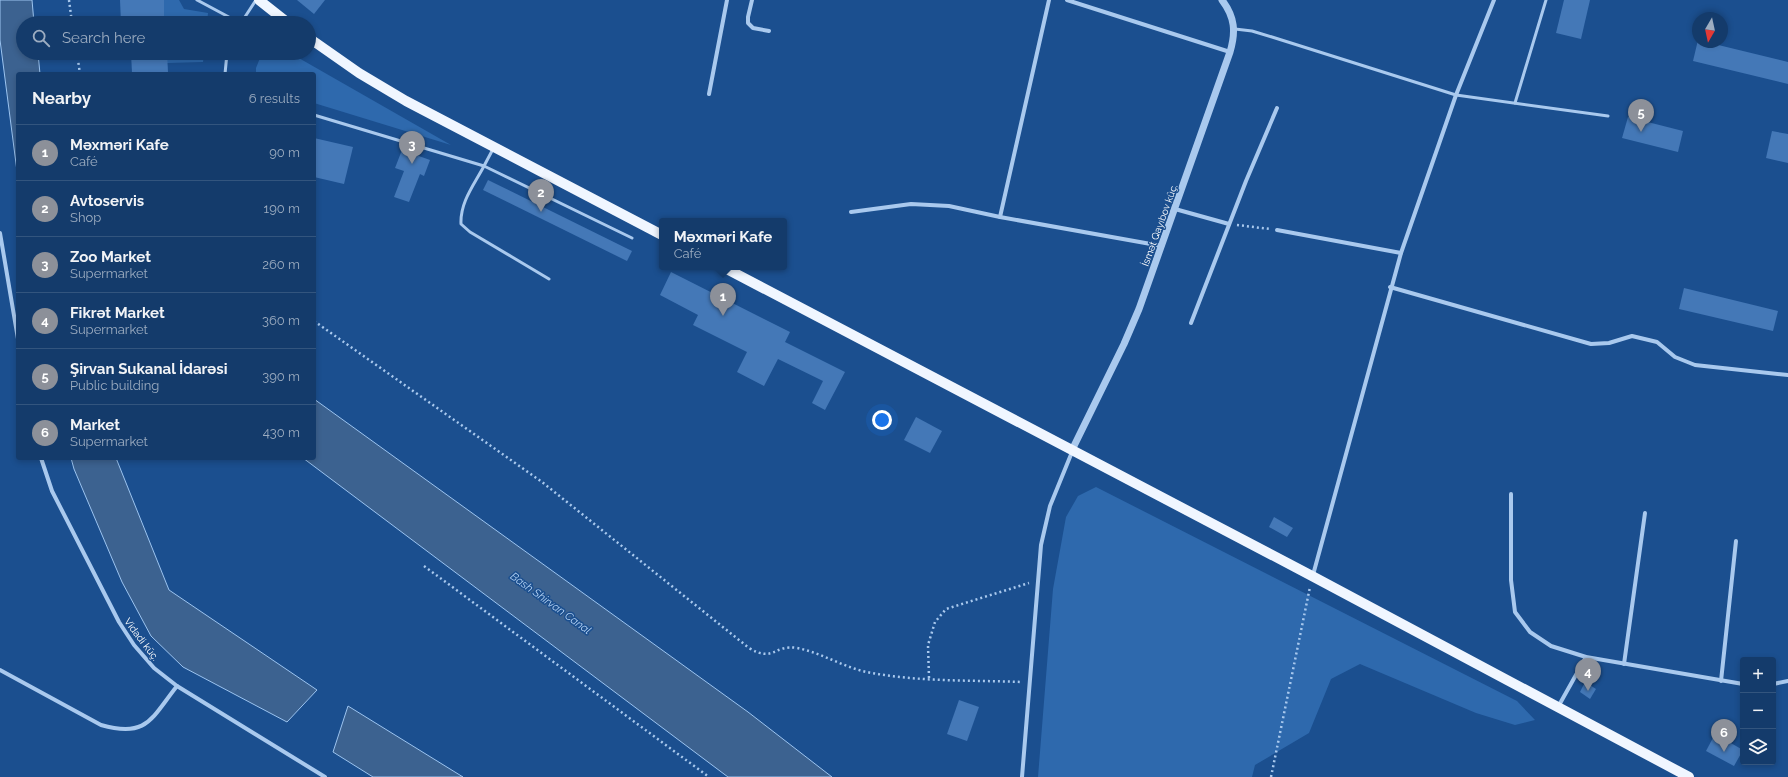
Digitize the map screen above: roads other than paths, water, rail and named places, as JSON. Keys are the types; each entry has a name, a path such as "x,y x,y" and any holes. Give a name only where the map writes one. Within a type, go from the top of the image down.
{"main road":[{"path":"258,0 279,16"},
{"path":"316,43 359,73 406,101 659,233"},
{"path":"729,270 1312,576 1689,777"}],"street":[{"path":"709,94 727,0"},
{"path":"752,0 748,23 753,28 769,31"},
{"path":"1000,217 1049,0"},
{"path":"1067,0 1230,52"},
{"path":"1222,0 1232,15 1235,29"},
{"path":"1312,576 1390,286 1456,95 1494,0"},
{"name":"İsmət Qayıbov küç.","path":"1072,450 1127,337 1175,209 1230,52 1235,29"},
{"path":"1191,323 1229,224 1277,108"},
{"path":"851,212 911,204 949,206 1000,217 1162,246"},
{"path":"1175,209 1229,224"},
{"path":"1276,230 1401,253"},
{"path":"0,233 16,327"},
{"path":"1390,286 1591,344 1609,343 1632,336 1657,342 1675,357 1695,365 1788,375"},
{"path":"1022,777 1041,545 1050,506 1072,450"},
{"name":"Vidadi küç.","path":"42,460 52,491 118,622 134,645 154,668 177,686 325,777"},
{"path":"1511,494 1511,580 1515,612 1530,632 1551,646 1586,657 1740,684"},
{"path":"1624,664 1645,513"},
{"path":"1721,681 1736,541"},
{"path":"1558,708 1586,657"},
{"path":"0,670 101,725 117,730 133,730 146,725 177,686"},
{"path":"1776,683 1788,681"}],"lane":[{"path":"197,0 228,16"},
{"path":"246,16 258,0"},
{"path":"1515,103 1546,0"},
{"path":"1235,29 1252,31 1456,95 1608,116"},
{"path":"225,72 226,60"},
{"path":"316,116 484,166 632,238"},
{"path":"494,147 464,202 461,224 470,232 549,280"}],"water":[{"path":"0,0 32,0 33,16 16,16 16,60 39,60 40,72 16,72 16,164 0,40"},
{"name":"Bash Shirvan Canal","path":"316,400 748,712 832,777 728,777 306,460 316,460"},
{"path":"72,460 117,460 169,590 317,690 287,722 183,667 151,636 122,582"},
{"path":"348,706 463,777 373,777 333,752"}],"place":[{"name":"Şirvan Sukanal İdarəsi","path":"1641,132"},
{"name":"Zoo Market","path":"412,164"},
{"name":"Avtoservis","path":"541,212"},
{"name":"Məxməri Kafe","path":"723,316"},
{"name":"Fikrət Market","path":"1588,691"},
{"name":"Market","path":"1724,752"}]}
